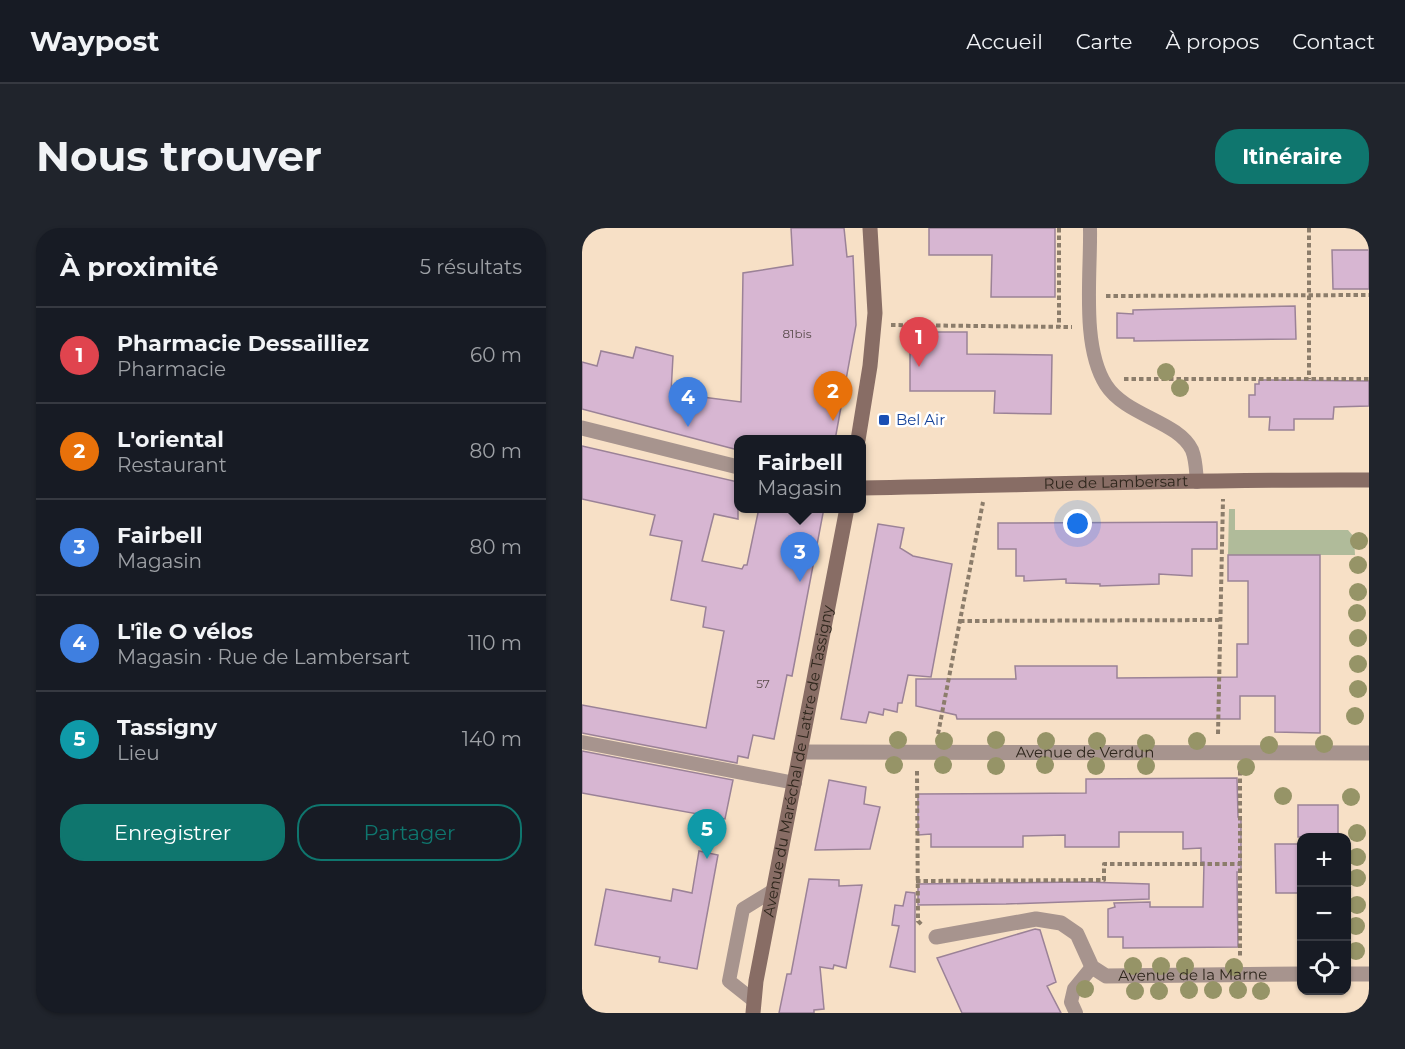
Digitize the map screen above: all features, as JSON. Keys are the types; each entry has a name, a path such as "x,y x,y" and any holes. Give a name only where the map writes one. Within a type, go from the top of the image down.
{"main road":[{"path":"859,435 875,325 870,228"},
{"name":"Rue de Lambersart","path":"866,488 1224,480 1369,480"},
{"name":"Avenue du Maréchal de Lattre de Tassigny","path":"753,1007 846,513"}],"street":[{"path":"582,428 734,465"},
{"name":"Avenue de Verdun","path":"801,752 1369,753"},
{"path":"936,937 1036,919 1061,923 1077,934 1092,967"},
{"name":"Avenue de la Marne","path":"1092,967 1106,976 1297,975"},
{"path":"1351,974 1369,974"}],"lane":[{"path":"1090,228 1089,327 1092,354 1103,379 1119,400 1173,431 1185,441 1194,458 1197,482"},
{"path":"582,742 795,783"},
{"path":"753,1007 729,981 743,909 774,890"},
{"path":"1076,1013 1071,1002 1074,989 1092,967"}],"path":[{"path":"1059,228 1059,327"},
{"path":"1308,228 1309,379"},
{"path":"1101,296 1369,295"},
{"path":"875,325 1089,327"},
{"path":"1103,379 1369,379"},
{"path":"1218,753 1219,620 1224,480"},
{"path":"934,752 986,487"},
{"path":"960,621 1219,620"},
{"path":"917,752 918,921 936,937"},
{"path":"1240,753 1240,975"},
{"path":"916,881 1104,880 1104,864 1240,864"}],"green space":[{"path":"1229,509 1235,509 1235,530 1348,530 1354,537 1355,555 1228,555"}],"building":[{"path":"791,228 844,228 847,257 853,256 856,325 836,435 734,435 734,449 582,409 582,362 597,366 601,351 633,358 636,347 673,356 671,393 741,402 743,273 793,265"},
{"path":"929,228 1055,228 1055,297 991,297 992,255 929,255"},
{"path":"1332,250 1369,250 1369,289 1333,289"},
{"path":"1295,306 1296,339 1134,341 1134,338 1117,338 1117,313 1133,314 1133,310"},
{"path":"910,332 967,332 967,354 1052,355 1051,414 994,413 995,391 910,391"},
{"path":"1259,380 1369,381 1369,406 1334,407 1333,419 1294,419 1294,430 1269,430 1270,417 1249,417 1249,395 1255,395 1255,384 1259,384"},
{"path":"582,446 734,481 734,513 738,513 738,519 714,514 702,561 742,569 744,565 747,565 758,513 823,513 792,676 787,675 774,739 753,735 748,758 738,756 737,763 582,733 582,705 706,728 724,631 703,627 706,607 671,600 682,541 650,535 655,515 582,499"},
{"path":"1217,522 1217,549 1192,549 1192,576 1159,574 1159,584 1100,586 1100,584 1066,583 1066,579 1024,581 1024,576 1016,576 1016,549 998,549 998,523"},
{"path":"878,524 904,528 900,548 913,556 952,564 931,677 908,675 902,703 898,703 897,712 884,709 883,715 869,712 866,723 841,719"},
{"path":"1228,555 1320,555 1320,733 1275,732 1275,696 1240,696 1240,719 957,719 956,715 916,706 916,679 1016,679 1015,666 1117,666 1117,678 1237,677 1237,644 1248,644 1248,581 1228,581"},
{"path":"582,751 733,780 725,819 582,793"},
{"path":"1237,778 1238,817 1241,817 1241,872 1237,872 1238,947 1123,948 1123,937 1108,937 1108,909 1115,907 1114,903 1150,902 1150,907 1203,907 1204,862 1201,862 1201,848 1183,849 1183,832 1119,832 1119,847 1065,847 1065,835 1023,836 1023,847 931,847 931,834 918,835 918,794 1086,793 1086,779"},
{"path":"829,780 866,787 864,804 880,807 870,849 815,850"},
{"path":"1298,805 1338,805 1338,833 1298,833"},
{"path":"1275,844 1297,844 1297,893 1276,893"},
{"path":"699,851 718,855 697,969 659,962 660,957 595,945 606,889 671,901 673,889 692,893"},
{"path":"809,879 839,880 839,886 862,885 846,968 834,965 833,969 820,967 824,1009 814,1010 814,1013 779,1013 787,974 791,974"},
{"path":"1085,882 1149,884 1149,899 918,905 918,884"},
{"path":"906,892 915,893 915,972 890,967 899,926 892,925 895,905 903,906"},
{"path":"1035,929 1040,930 1056,982 1047,986 1061,1013 962,1013 937,958"}],"place":[{"name":"Pharmacie Dessailliez","path":"919,367"},
{"name":"Bel Air","path":"884,420"},
{"name":"L'oriental","path":"833,421"},
{"name":"L'île O vélos","path":"688,427"},
{"name":"Fairbell","path":"800,582"},
{"name":"Tassigny","path":"707,859"}]}
